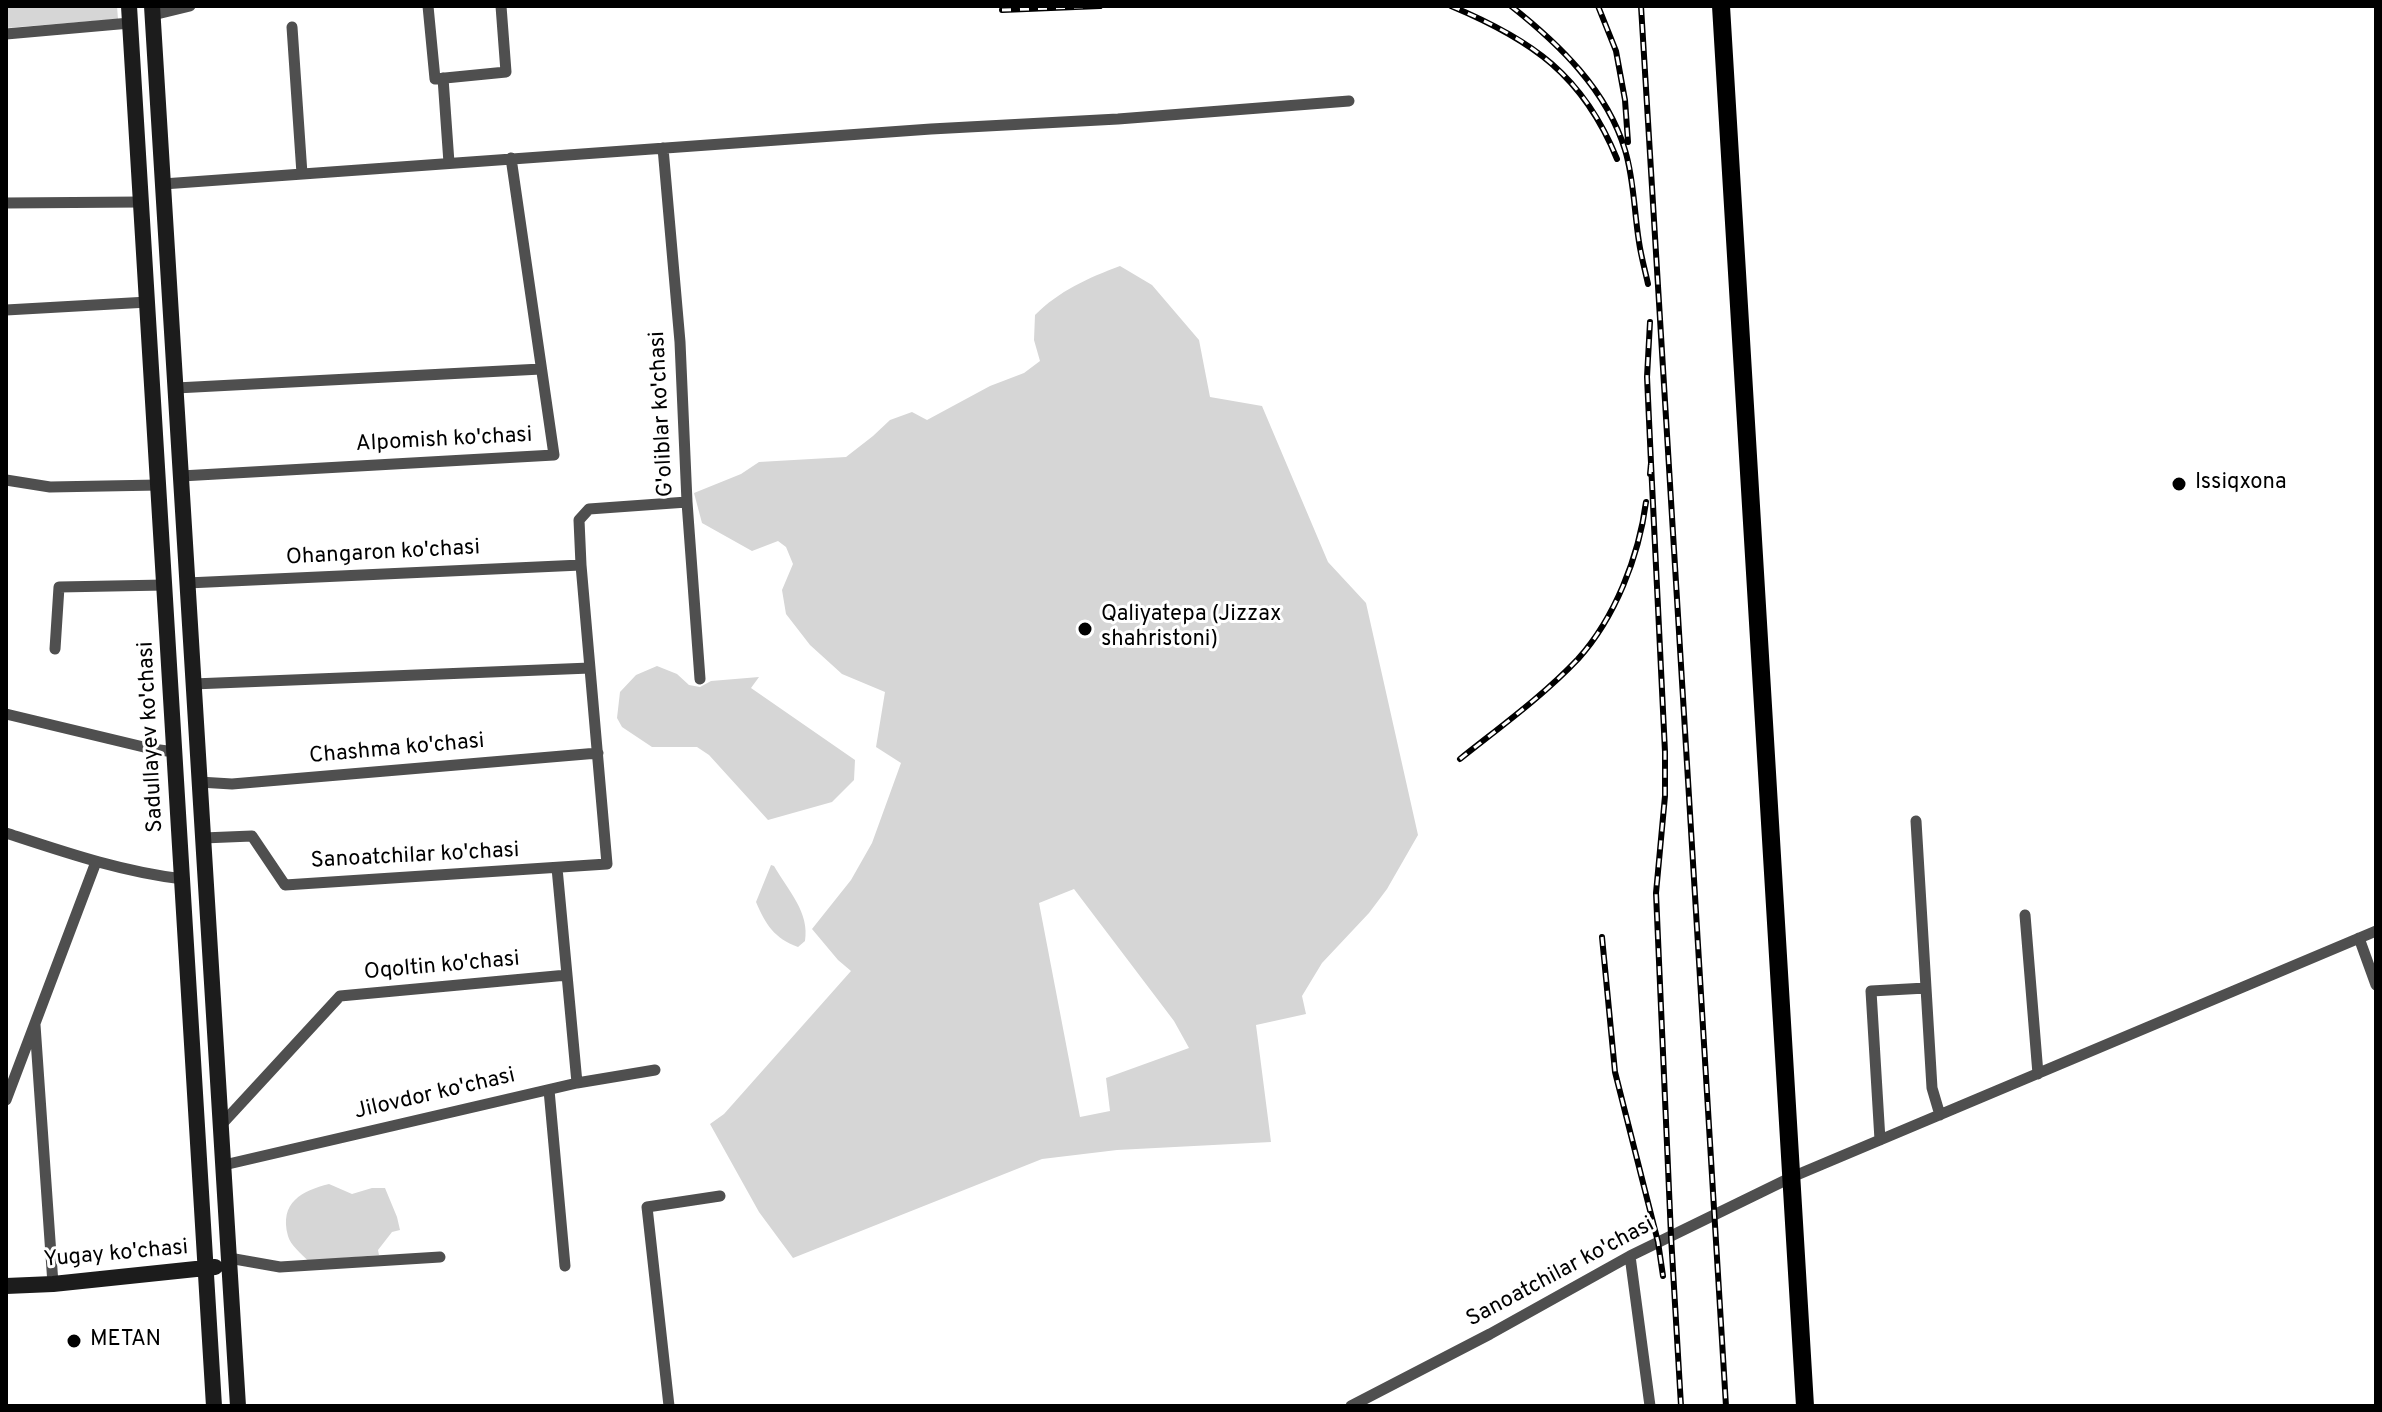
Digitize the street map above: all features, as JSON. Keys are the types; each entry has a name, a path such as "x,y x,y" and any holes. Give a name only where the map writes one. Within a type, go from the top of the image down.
{"main road":[{"path":"1721,6 1805,1406"},
{"name":"Sadullayev ko'chasi","path":"152,10 238,1406"},
{"name":"Sadullayev ko'chasi","path":"129,14 214,1406"},
{"name":"Yugay ko'chasi","path":"6,1286 206,1269 229,1261"}],"street":[{"path":"152,10 190,6"},
{"path":"428,6 435,79 506,72 501,6"},
{"path":"6,34 129,14"},
{"path":"292,27 302,174"},
{"path":"443,78 449,163"},
{"path":"163,184 1349,101"},
{"name":"G'oliblar ko'chasi","path":"663,148 680,342 687,502 700,679"},
{"name":"Alpomish ko'chasi","path":"181,476 554,455 511,158"},
{"path":"6,203 141,202"},
{"path":"6,310 148,302"},
{"path":"176,388 541,369"},
{"path":"6,480 50,487 159,485"},
{"path":"598,753 579,520 589,509 687,502"},
{"name":"Ohangaron ko'chasi","path":"187,583 581,565"},
{"path":"55,649 59,587 165,585"},
{"path":"193,684 590,668"},
{"path":"6,714 175,752"},
{"name":"Sanoatchilar ko'chasi","path":"203,838 252,836 285,885 607,864 598,753"},
{"name":"Chashma ko'chasi","path":"199,782 232,784 598,753"},
{"path":"1916,821 1932,1088 1940,1115"},
{"path":"6,833 96,862 183,879"},
{"path":"6,1100 96,862"},
{"path":"557,868 577,1083"},
{"path":"2025,915 2038,1074"},
{"name":"Sanoatchilar ko'chasi","path":"1351,1406 1490,1334 1630,1256 1792,1177 2376,931"},
{"path":"2359,938 2376,985"},
{"name":"Oqoltin ko'chasi","path":"221,1125 340,996 567,975"},
{"path":"1880,1140 1871,991 1926,988"},
{"path":"35,1025 53,1284"},
{"name":"Jilovdor ko'chasi","path":"224,1165 577,1083 655,1070"},
{"path":"549,1090 565,1266"},
{"path":"669,1406 647,1207 720,1196"},
{"path":"1630,1256 1650,1406"},
{"path":"229,1261 280,1267 440,1257"}],"shaded area":[{"path":"6,6 117,6 118,19 6,28"},
{"name":"Qaliyatepa (Jizzax shahristoni)","path":"1120,266 1152,285 1199,340 1210,397 1262,406 1328,562 1366,603 1418,835 1387,889 1369,913 1322,963 1302,996 1306,1014 1256,1025 1271,1142 1117,1150 1042,1159 793,1258 759,1212 710,1124 724,1114 851,971 812,929 851,880 872,843 901,763 876,747 885,692 842,674 810,645 786,614 782,590 793,564 786,547 778,541 752,551 702,523 694,493 741,474 759,462 846,457 890,420 912,412 927,420 990,386 1024,373 1040,361 1034,340 1035,315 1064,292","holes":["1074,889 1174,1021 1189,1048 1106,1078 1110,1111 1080,1117 1039,903"]},
{"path":"657,666 677,674 689,685 700,687 711,681 759,677 751,688 855,760 854,780 832,802 768,820 709,755 697,747 652,747 622,727 617,718 620,692 636,675"},
{"path":"771,865 801,911 806,931 805,941 798,947 772,930 756,902"},
{"path":"329,1184 352,1194 385,1188 400,1230 392,1232 378,1250 379,1255 308,1261 291,1243 286,1224 290,1206 310,1190"}],"railway":[{"path":"1002,10 1100,6"},
{"path":"1451,6 1506,32 1552,64 1588,104 1617,159"},
{"path":"1511,6 1547,36 1579,70 1594,88 1617,128 1630,172 1648,284"},
{"path":"1598,6 1616,51 1625,100 1628,142"},
{"path":"1641,6 1726,1406"},
{"path":"1650,322 1647,377 1650,474"},
{"path":"1651,463 1665,752 1665,796 1656,893 1681,1406"},
{"path":"1460,759 1550,686 1591,643 1614,606 1631,565 1646,502"},
{"path":"1602,937 1615,1072 1658,1242 1663,1276"}],"place":[{"name":"Issiqxona","path":"2179,484"},
{"name":"Qaliyatepa (Jizzax shahristoni)","path":"1085,629"},
{"name":"METAN","path":"74,1341"}]}
